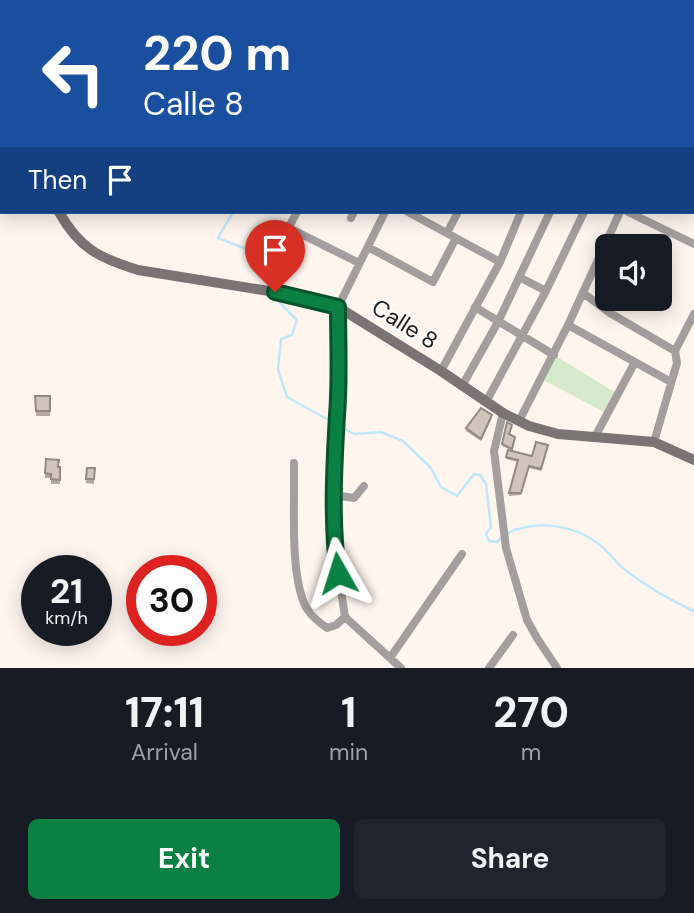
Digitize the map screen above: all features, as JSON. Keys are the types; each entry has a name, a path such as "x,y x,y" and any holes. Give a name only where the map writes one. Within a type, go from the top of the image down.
{"street":[{"name":"Calle 8","path":"60,214 82,245 99,257 117,264 138,270 275,292 338,307 441,371 503,414 519,421 558,433 654,442 694,460"},
{"path":"278,247 296,214"},
{"path":"385,214 338,307 335,551 345,617 401,668"},
{"path":"418,214 500,262"},
{"path":"447,233 457,214"},
{"path":"441,371 500,262 521,214"},
{"path":"462,386 498,322 549,214"},
{"path":"486,402 546,291 582,214"},
{"path":"519,421 554,355 619,214"},
{"path":"632,214 694,244"},
{"path":"289,228 359,264"},
{"path":"368,247 433,282 456,238"},
{"path":"519,277 546,291"},
{"path":"583,293 610,313 675,351"},
{"path":"475,307 554,355"},
{"path":"654,442 677,363 675,351 694,314"},
{"path":"568,325 671,382"},
{"path":"596,435 635,362"},
{"path":"503,414 494,451 506,548 527,620 557,668"},
{"path":"294,463 298,583 307,609 318,622 327,628 336,625 345,617"},
{"path":"349,507 364,486"},
{"path":"334,495 354,498"},
{"path":"390,658 462,554"},
{"path":"489,668 513,635"}],"green space":[{"path":"554,355 618,394 608,414 541,379"}],"building":[{"path":"35,396 50,396 50,411 36,411"},
{"path":"481,408 492,415 481,439 466,428"},
{"path":"507,422 512,425 509,434 515,437 512,449 502,444"},
{"path":"536,442 548,445 541,469 529,466 521,493 509,493 518,460 506,457 508,450 532,456"},
{"path":"46,459 59,460 60,480 51,479 51,474 45,473"},
{"path":"87,468 95,468 94,479 86,479"}],"waterway":[{"path":"232,214 218,238 272,259 283,275"},
{"path":"280,303 297,320 292,335 281,339 278,369 287,397 354,434 381,432 403,441 431,468 441,487 457,496 474,474 480,475 486,484 491,527 486,534 489,541 497,542 502,537"},
{"path":"508,533 542,525 576,531 600,545 620,566 640,581 694,611"}],"route":[{"path":"275,292 338,307 334,495 338,573"}]}
